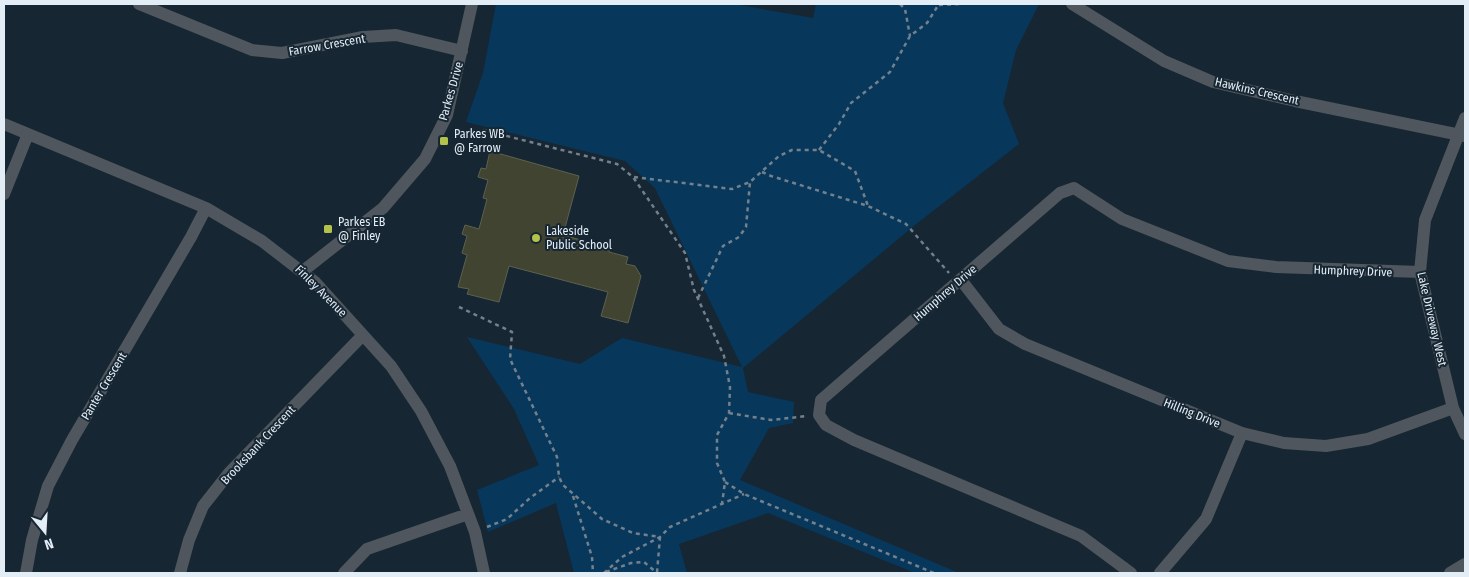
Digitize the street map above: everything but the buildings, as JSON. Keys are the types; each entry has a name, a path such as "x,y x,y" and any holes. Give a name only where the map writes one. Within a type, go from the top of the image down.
{"street":[{"name":"Farrow Crescent","path":"139,4 252,50 282,53 363,37 396,36 462,51"},
{"name":"Parkes Drive","path":"303,271 383,208 425,159 446,115 472,4"},
{"name":"Hawkins Crescent","path":"1072,4 1164,62 1213,82 1295,101 1462,135"},
{"name":"Lake Driveway West","path":"1465,118 1462,135 1425,220 1420,272 1453,408 1465,434"},
{"name":"Finley Avenue","path":"4,124 206,208 262,241 315,282 391,366 421,411 450,466 475,532 484,573"},
{"path":"4,194 28,134"},
{"name":"Humphrey Drive","path":"819,415 822,400 1060,193 1074,188 1122,219 1228,261 1276,267 1420,272"},
{"name":"Panter Crescent","path":"26,573 32,540 48,486 72,440 191,237 206,208"},
{"name":"Hilling Drive","path":"959,281 1000,329 1025,344 1242,433 1284,443 1326,446 1368,439 1453,408"},
{"name":"Brooksbank Crescent","path":"180,573 189,540 203,506 230,473 363,335"},
{"path":"819,415 826,425 854,440 1081,536 1131,573"},
{"path":"1160,573 1206,518 1242,433"},
{"path":"344,573 367,549 468,514"},
{"path":"1450,573 1465,564"}],"path":[{"path":"900,4 905,9 910,36"},
{"path":"819,150 839,124 851,103 890,72 910,36 927,23 939,4 959,4"},
{"path":"483,130 618,164 633,177 685,253 694,290 724,356 730,387 729,414 717,435 717,463 725,482 722,504"},
{"path":"633,177 732,189 750,182 779,156 792,150 819,150 855,171 868,206"},
{"path":"762,172 868,206 906,224 959,281"},
{"path":"698,298 723,246 739,238 746,228 750,182"},
{"path":"459,307 512,332 510,359 557,457 559,477 563,485 602,519 633,534 660,537"},
{"path":"729,414 771,420 819,415"},
{"path":"475,532 507,520 530,498 559,477"},
{"path":"725,482 744,494 934,573"},
{"path":"573,494 592,557 593,573"},
{"path":"604,573 622,557 660,537 670,527 744,494"},
{"path":"657,573 660,537"},
{"path":"604,573 632,563 644,562 657,573"}],"shaded area":[{"path":"496,4 734,4 813,18 816,4 1039,4 1016,50 1003,103 1019,144 915,225 743,368 748,392 794,402 793,423 769,428 740,480 959,573 915,573 768,513 679,544 687,573 574,573 556,503 488,532 477,490 539,465 514,409 467,337 580,364 622,338 742,367 655,188 625,161 466,122 483,73"}],"place":[{"name":"Parkes WB @ Farrow","path":"444,141"},
{"name":"Parkes EB @ Finley","path":"328,229"},
{"name":"Lakeside Public School","path":"536,238"}]}
